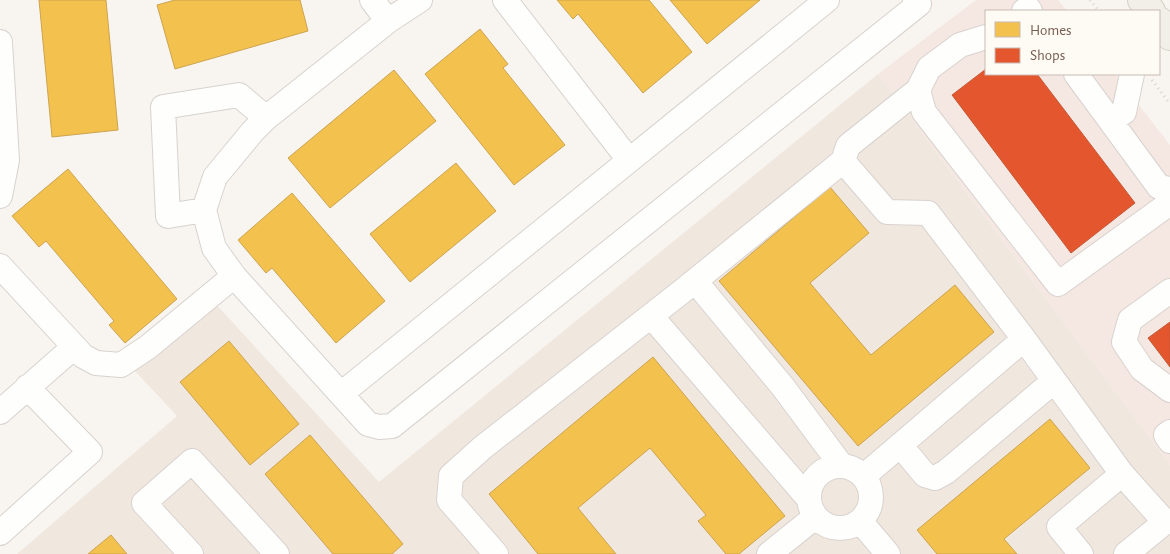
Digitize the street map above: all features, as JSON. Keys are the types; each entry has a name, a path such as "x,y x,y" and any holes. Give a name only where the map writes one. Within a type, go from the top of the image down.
{"main road":[{"path":"1142,0 1150,10"}],"lane":[{"path":"372,0 388,22"},
{"path":"420,0 388,22 252,131 215,177 204,210 214,248 234,276 368,424 379,427 392,426 919,4 915,0"},
{"path":"505,0 630,160"},
{"path":"342,394 827,0"},
{"path":"496,554 450,500 451,476 482,448 695,281 843,160 848,146 918,90 929,68 960,45 985,37"},
{"path":"0,42 7,160 0,196"},
{"path":"1077,75 1159,187 1170,189"},
{"path":"1111,121 1124,112 1132,75"},
{"path":"918,90 924,112 1058,284 1170,203"},
{"path":"204,210 168,216 163,107 239,95 266,118"},
{"path":"843,160 887,212 928,213 1024,339 1122,474 1165,522 1126,554"},
{"path":"0,266 74,347 96,364 121,365 148,347 234,276"},
{"path":"695,281 783,387 840,465"},
{"path":"1170,291 1130,320 1124,342 1142,369 1170,390"},
{"path":"651,316 811,508 830,528 846,528 860,521 868,511 871,499 870,487 864,476 853,468 840,465 824,469 811,482 811,508 769,554"},
{"path":"864,476 1024,339"},
{"path":"0,412 74,347"},
{"path":"900,445 925,475 935,478 946,472 1054,381"},
{"path":"0,532 90,452 27,387"},
{"path":"1170,432 1166,435 1170,441"},
{"path":"191,554 144,503 192,461 273,553"},
{"path":"1081,554 1059,528 1122,474"},
{"path":"860,521 888,554"}],"path":[{"path":"1090,0 1098,10"},
{"path":"1148,75 1170,104"}],"shaded area":[{"path":"976,0 1058,0 1066,10 985,10 985,75 1116,75 1170,145 1170,465 878,74"},
{"path":"878,74 1170,465 1170,554 17,554 177,416 134,370 214,302 379,482"}],"building: Homes":[{"path":"39,0 106,0 118,130 52,137"},
{"path":"175,0 300,0 308,31 175,69 157,5"},
{"path":"557,0 649,0 692,52 643,93 578,14 573,19"},
{"path":"670,0 760,0 707,44"},
{"path":"480,29 508,64 503,68 565,145 514,185 425,74"},
{"path":"394,70 436,121 330,208 288,158"},
{"path":"456,163 496,211 410,282 370,234"},
{"path":"68,169 177,299 125,343 109,325 114,321 46,241 39,247 12,216"},
{"path":"830,187 869,233 810,283 871,355 955,285 994,332 858,446 719,281"},
{"path":"292,193 385,301 336,343 272,268 266,273 238,240"},
{"path":"229,341 299,424 250,465 180,382"},
{"path":"653,357 785,516 739,554 726,554 698,521 706,515 650,448 578,508 616,554 538,554 489,494"},
{"path":"1050,419 1090,468 1004,539 1017,554 937,554 917,530"},
{"path":"310,435 403,544 392,554 333,554 265,474"},
{"path":"111,535 127,554 88,554"}],"building: Shops":[{"path":"985,70 985,75 1038,75 1135,203 1071,253 952,95"},
{"path":"1170,322 1170,367 1148,338"}]}
